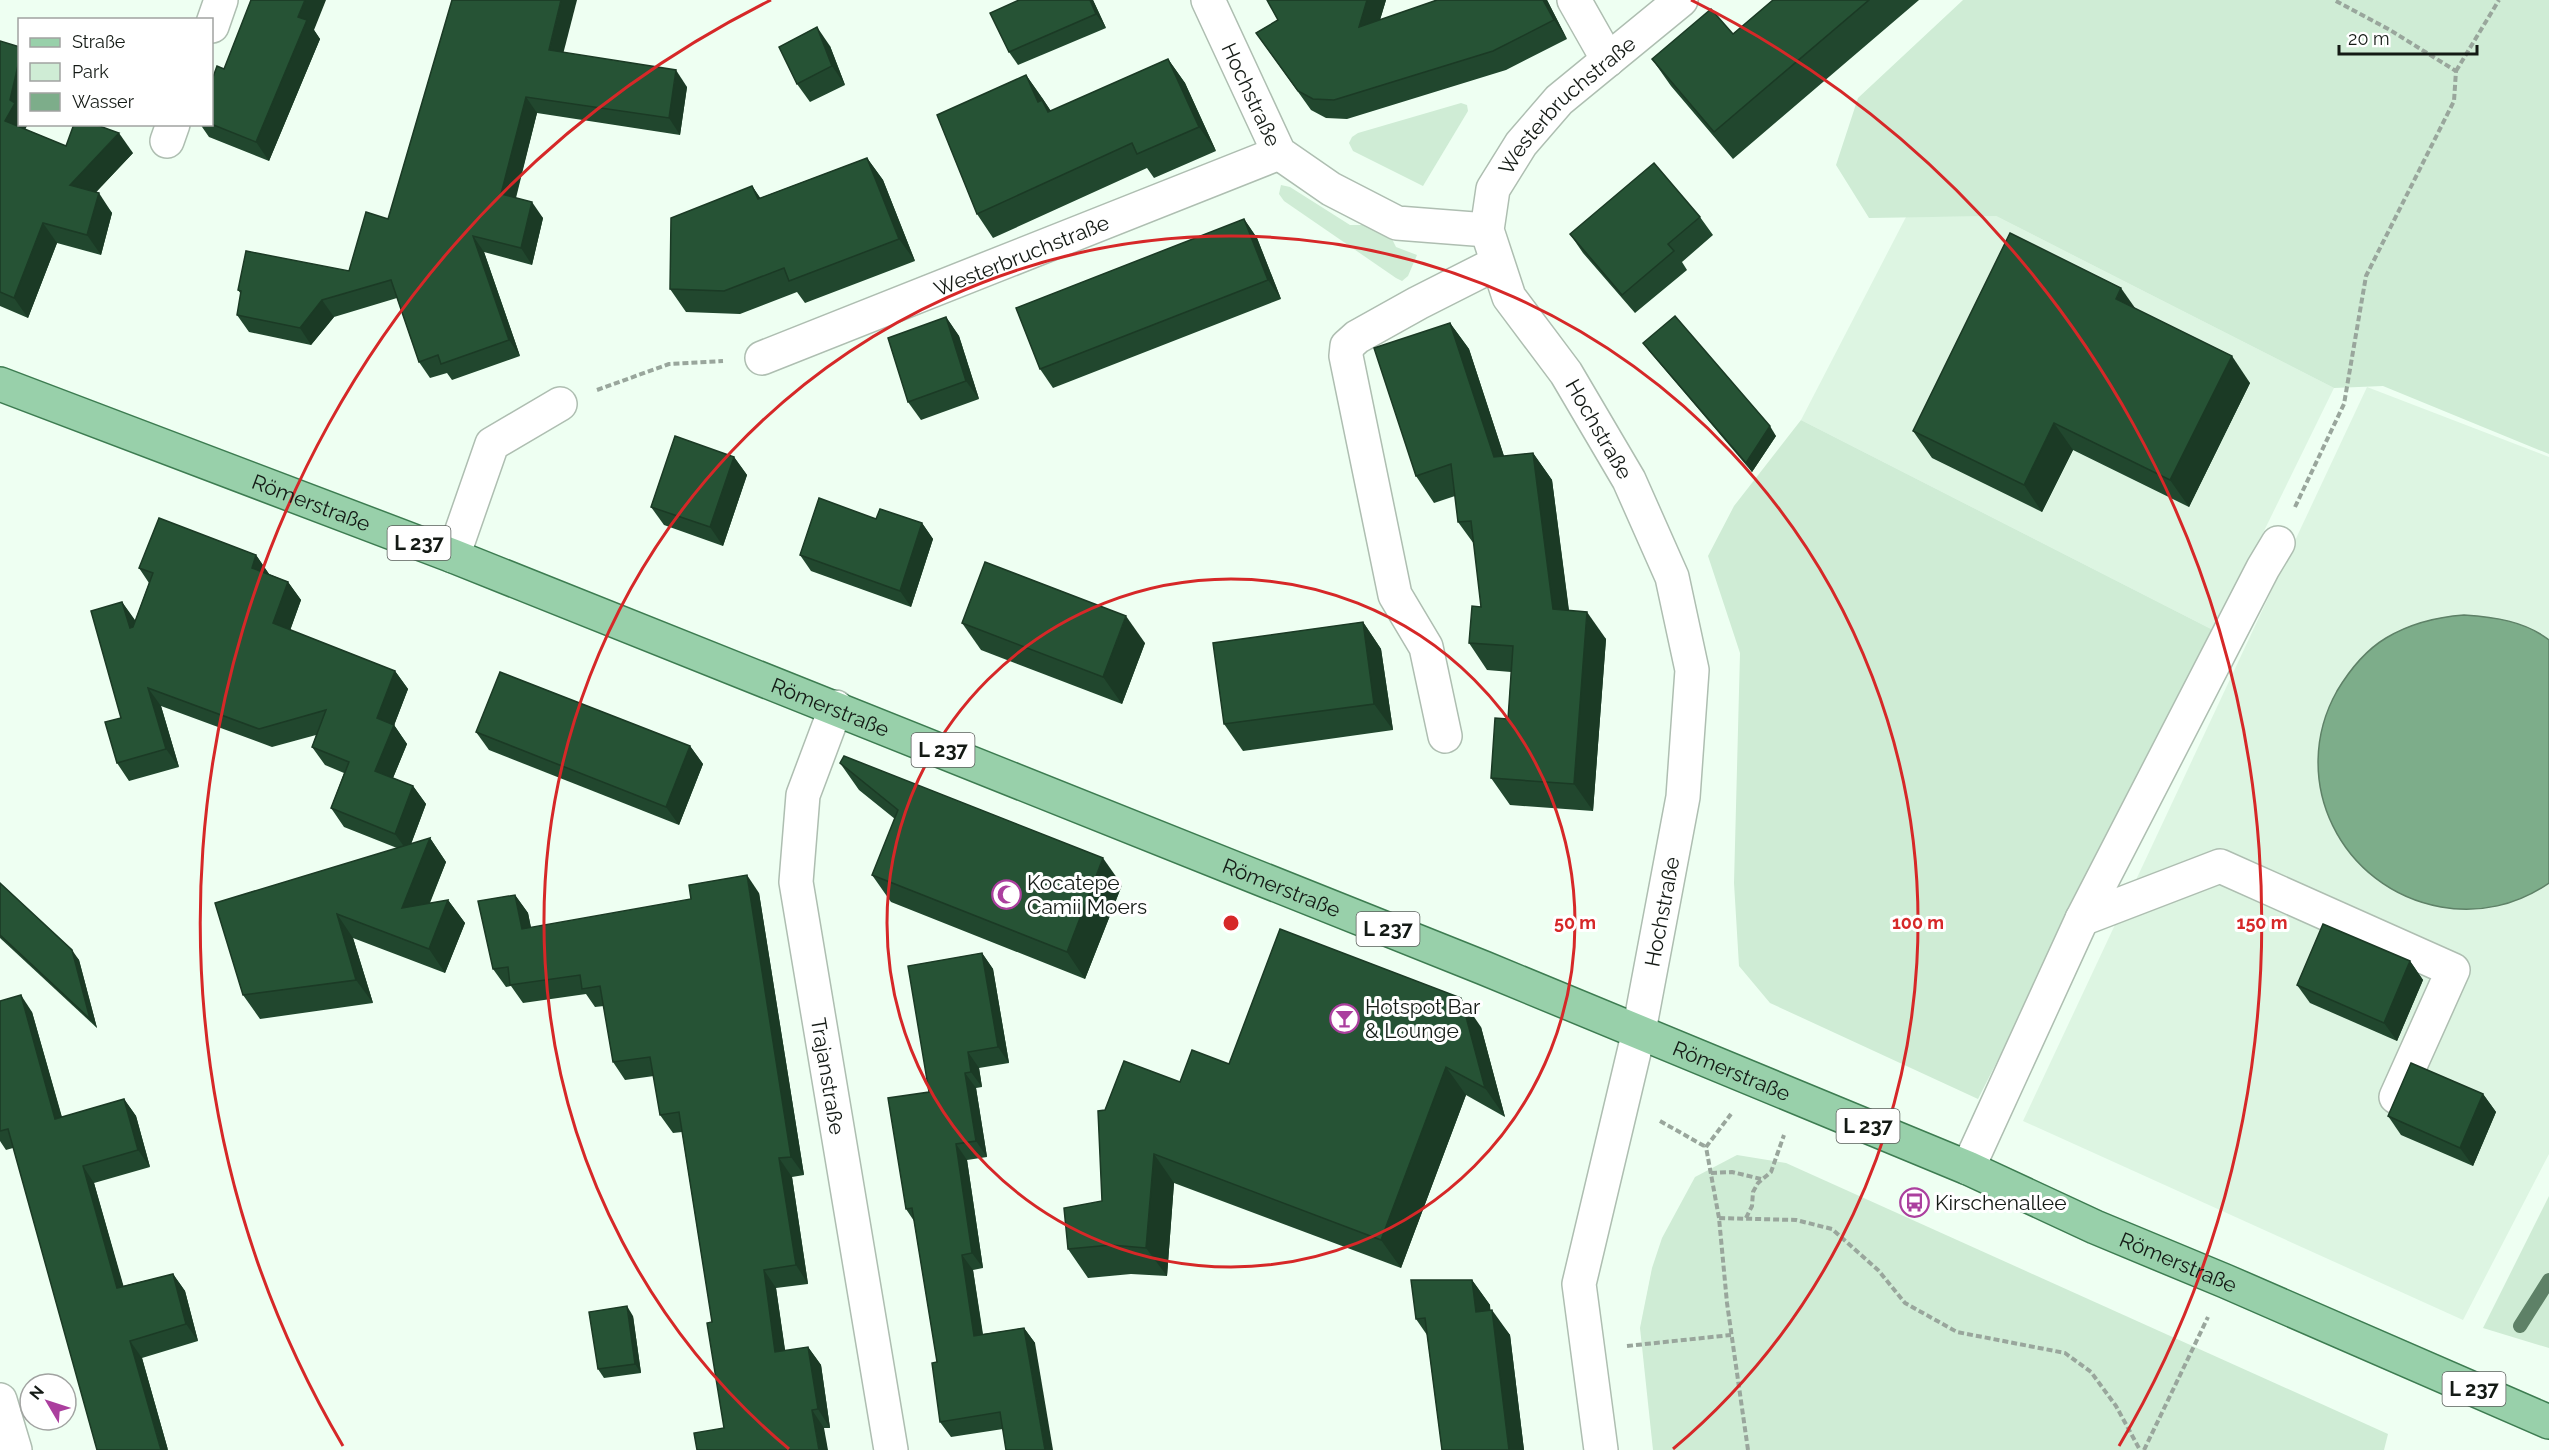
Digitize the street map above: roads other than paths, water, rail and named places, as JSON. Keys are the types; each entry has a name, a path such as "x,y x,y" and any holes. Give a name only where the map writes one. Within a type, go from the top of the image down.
{"main road":[{"name":"Römerstraße","path":"0,384 453,556 836,707 1639,1031 1968,1168 2095,1227 2549,1422"}],"street":[{"path":"213,23 221,0"},
{"name":"Hochstraße","path":"1208,0 1279,153 1331,189 1397,223 1487,230 1509,297 1566,373 1629,480 1672,577 1692,670 1683,797 1639,1031"},
{"path":"1574,0 1608,60"},
{"name":"Westerbruchstraße","path":"1487,230 1493,189 1521,144 1559,100 1681,0"},
{"name":"Westerbruchstraße","path":"762,358 1279,153"},
{"path":"1445,736 1426,647 1395,595 1346,356 1347,345 1418,303 1497,263"},
{"path":"453,556 492,444 560,404"},
{"path":"1968,1168 2082,919 2278,543"},
{"name":"Trajanstraße","path":"836,707 803,795 796,882 891,1450"},
{"path":"2082,919 2220,866 2454,970 2396,1097"},
{"path":"1601,1450 1579,1284 1639,1031"},
{"path":"0,1400 15,1450"}],"water":[{"path":"2464,615 2519,624 2549,640 2549,883 2524,897 2497,906 2455,909 2406,896 2376,878 2351,854 2333,826 2322,794 2318,760 2323,725 2337,691 2365,655 2386,638 2405,628 2434,619"}],"waterway":[{"path":"2520,1326 2549,1280"}],"place":[{"name":"Kocatepe Camii Moers","path":"1006,894"},
{"name":"Hotspot Bar & Lounge","path":"1344,1018"},
{"name":"Kirschenallee","path":"1914,1202"}]}
